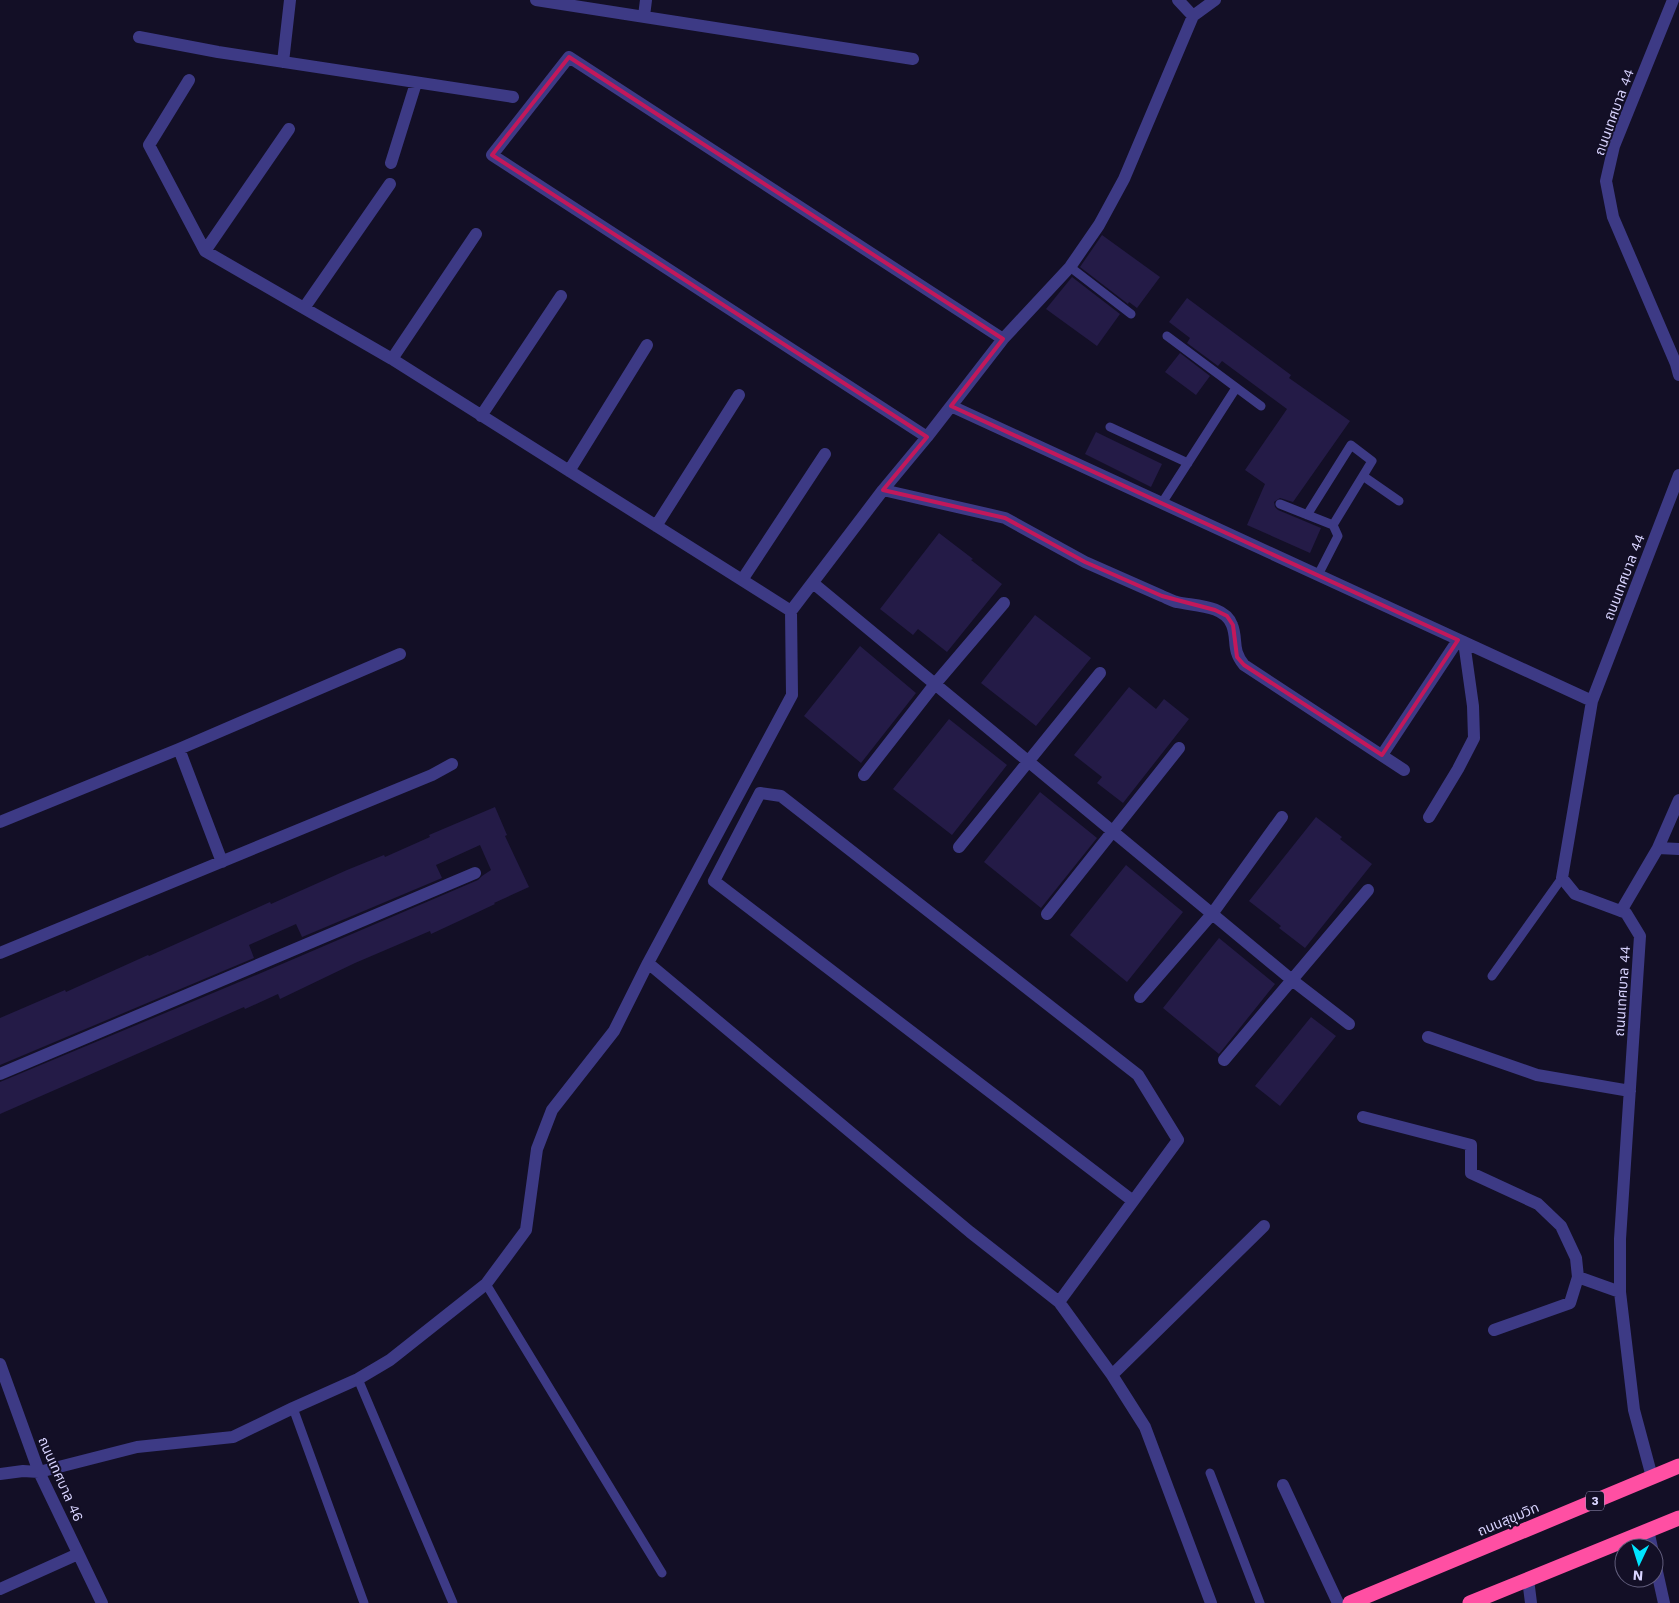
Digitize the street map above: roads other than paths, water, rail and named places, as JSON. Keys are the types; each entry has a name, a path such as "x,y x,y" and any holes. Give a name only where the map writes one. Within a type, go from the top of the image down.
{"highway":[{"name":"ถนนสุขุมวิท","path":"1350,1603 1679,1466"},
{"path":"1470,1603 1679,1518"}],"street":[{"path":"283,62 290,0"},
{"path":"536,0 913,59"},
{"path":"644,16 646,0"},
{"path":"1178,0 1193,16"},
{"path":"0,1474 23,1471 39,1472 137,1446 233,1437 358,1379 390,1360 486,1284 526,1230 537,1149 552,1110 614,1032 648,963 792,695 791,611 883,490 1003,339 1070,267 1099,224 1124,179 1193,16 1215,0"},
{"name":"ถนนเทศบาล 44","path":"1673,0 1673,18 1614,146 1606,181 1613,217 1679,374"},
{"path":"139,37 218,52 513,97"},
{"path":"927,437 492,155 569,57 1003,339"},
{"path":"189,80 149,145 205,251 392,359 791,611"},
{"path":"391,163 416,82"},
{"path":"205,251 289,129"},
{"path":"304,308 390,184"},
{"path":"392,359 476,234"},
{"path":"481,416 561,296"},
{"path":"569,471 647,345"},
{"path":"656,526 739,395"},
{"path":"951,406 1592,701"},
{"path":"742,580 825,454"},
{"name":"ถนนเทศบาล 44","path":"1562,878 1592,701 1679,475"},
{"path":"883,490 1005,518 1085,562 1174,602 1216,610 1227,616 1233,625 1237,657 1244,665 1404,770"},
{"path":"813,584 1292,980 1349,1024"},
{"path":"864,775 935,684 1004,603"},
{"path":"1382,755 1461,641"},
{"path":"1429,817 1474,738 1473,706 1461,641"},
{"path":"0,822 179,749 400,654"},
{"path":"959,847 1100,673"},
{"path":"1047,914 1179,748"},
{"path":"179,749 222,862"},
{"path":"0,953 432,775 452,764"},
{"path":"1060,1302 1178,1140 1138,1075 781,796 760,793 714,880 1133,1201"},
{"path":"1562,878 1575,894 1621,911 1658,848 1679,800"},
{"path":"1140,997 1212,914 1282,817"},
{"path":"1658,848 1679,849"},
{"path":"0,1074 475,873"},
{"path":"1224,1060 1368,890"},
{"name":"ถนนเทศบาล 44","path":"1621,911 1626,913 1640,936 1620,1239 1620,1292 1634,1410 1652,1478"},
{"path":"648,963 962,1226 1060,1302 1145,1427 1212,1603"},
{"path":"1428,1037 1537,1075 1630,1091"},
{"path":"1363,1117 1471,1145 1471,1173 1538,1204 1561,1226 1576,1258 1578,1277 1570,1303 1494,1330"},
{"path":"1112,1376 1264,1226"},
{"path":"1578,1277 1620,1292"},
{"name":"ถนนเทศบาล 46","path":"0,1364 39,1472 102,1603"},
{"path":"1283,1485 1338,1603"},
{"path":"1648,1530 1650,1538"},
{"path":"0,1589 78,1554"},
{"path":"1528,1579 1531,1603"},
{"path":"1661,1588 1664,1603"}],"lane":[{"path":"1070,267 1131,314"},
{"path":"1167,336 1261,406"},
{"path":"1162,503 1236,388"},
{"path":"1110,427 1188,463"},
{"path":"1307,515 1351,446 1372,461 1333,525"},
{"path":"1363,476 1399,501"},
{"path":"1280,504 1333,525 1338,536 1318,575"},
{"path":"1492,976 1562,878"},
{"path":"486,1284 662,1573"},
{"path":"358,1379 453,1603"},
{"path":"293,1408 364,1603"},
{"path":"1210,1473 1260,1603"}]}
